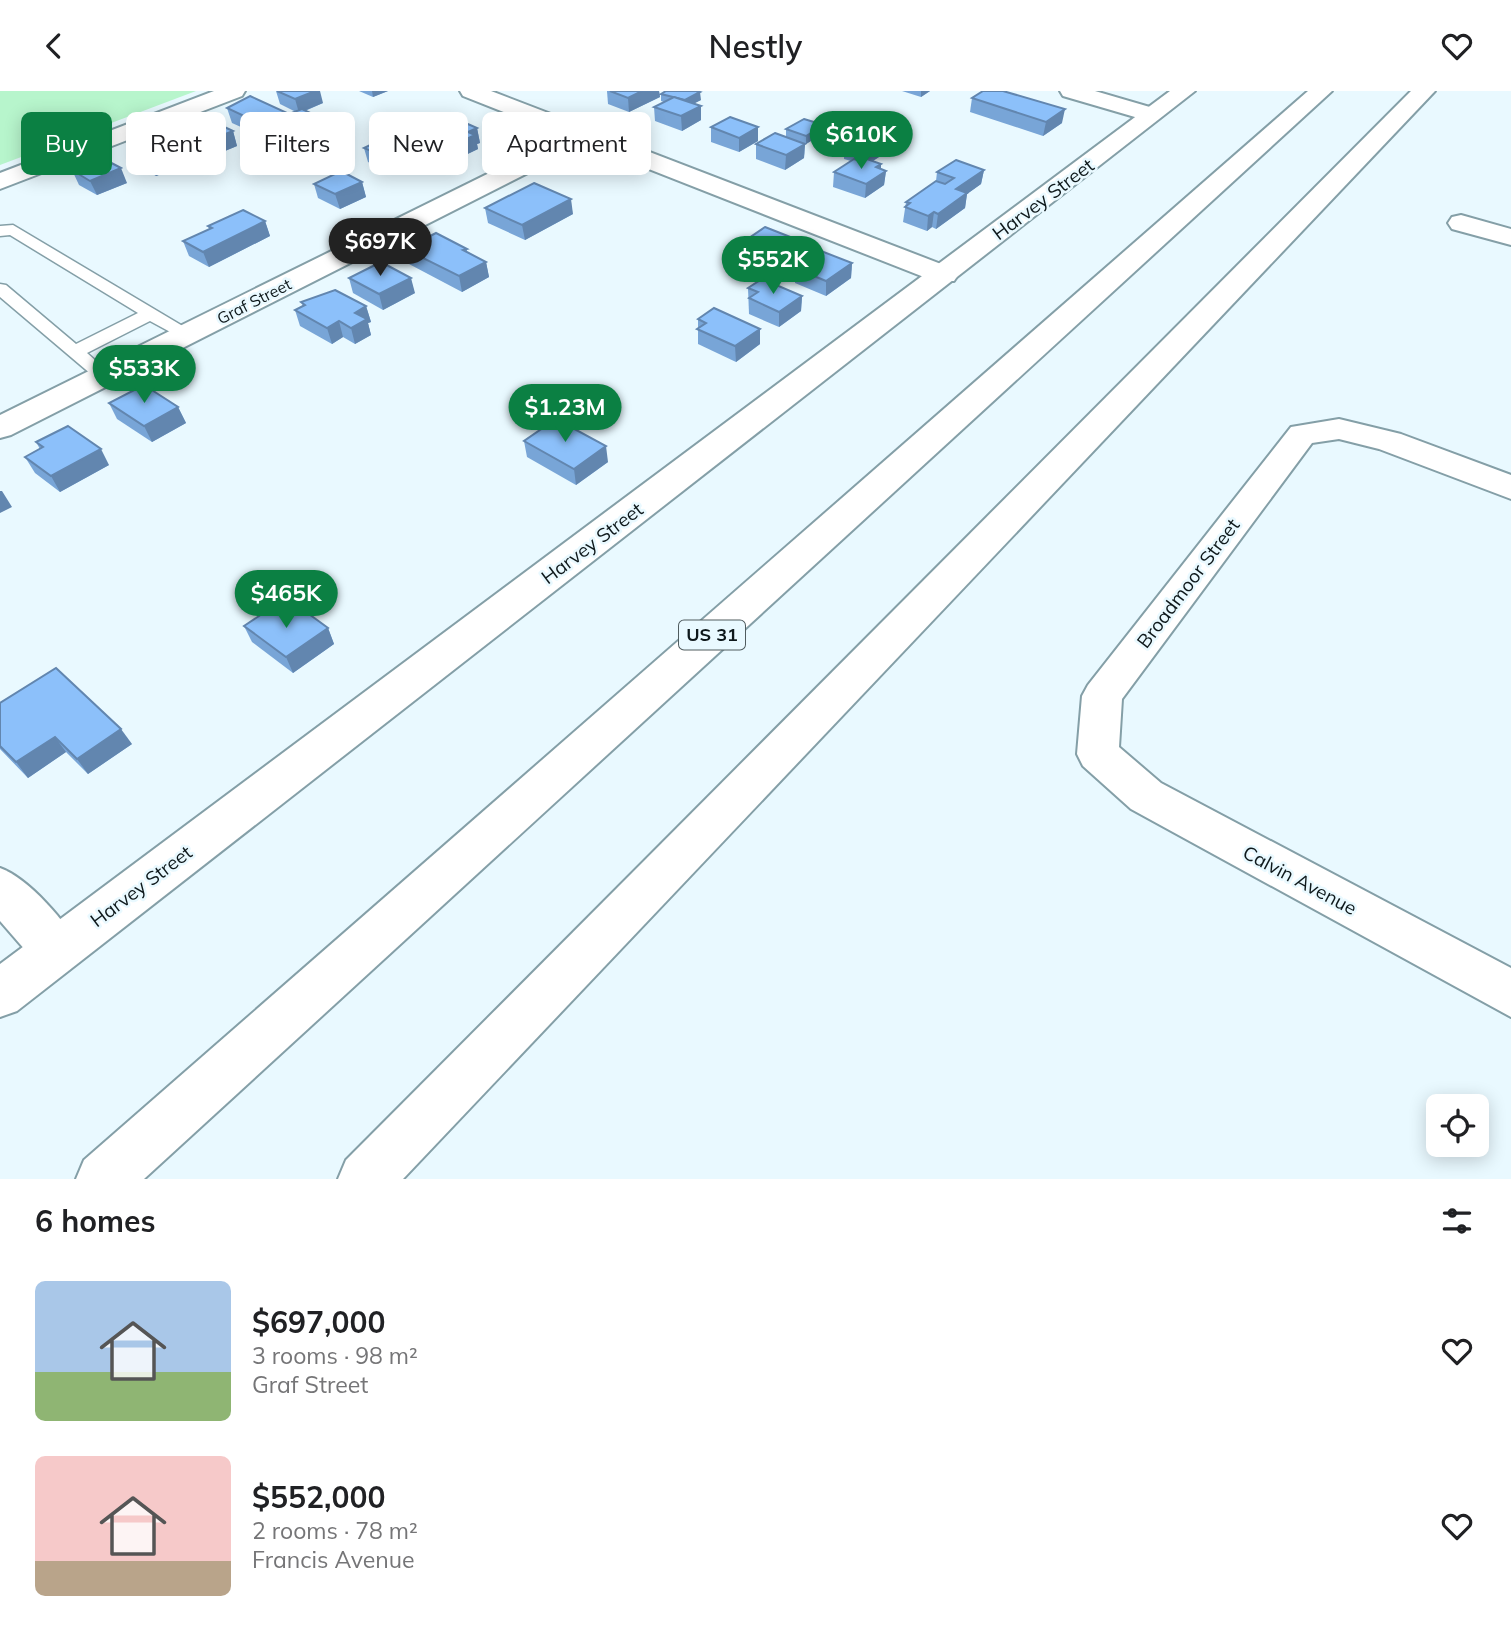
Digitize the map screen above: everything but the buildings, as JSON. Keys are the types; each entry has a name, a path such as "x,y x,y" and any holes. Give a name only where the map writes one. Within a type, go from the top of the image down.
{"main road":[{"path":"0,181 234,91"},
{"path":"471,91 525,112"},
{"path":"1070,91 1152,115"},
{"name":"Harvey Street","path":"0,994 1184,91"},
{"name":"US 31","path":"103,1179 1321,91"},
{"path":"365,1179 1424,91"},
{"path":"651,161 944,275"},
{"name":"Graf Street","path":"0,428 504,175"},
{"path":"1461,223 1511,237"},
{"name":"Broadmoor Street","path":"1098,754 1102,696 1302,434 1339,429 1389,441 1511,488"},
{"name":"Calvin Avenue","path":"1098,754 1146,796 1511,994"},
{"path":"0,888 56,950"}],"lane":[{"path":"0,231 13,230 185,335"},
{"path":"0,289 104,376"},
{"path":"75,352 150,314"}],"green space":[{"path":"0,91 196,91 140,112 126,112 126,117 112,123 112,112 21,112 21,157 0,165"}]}
